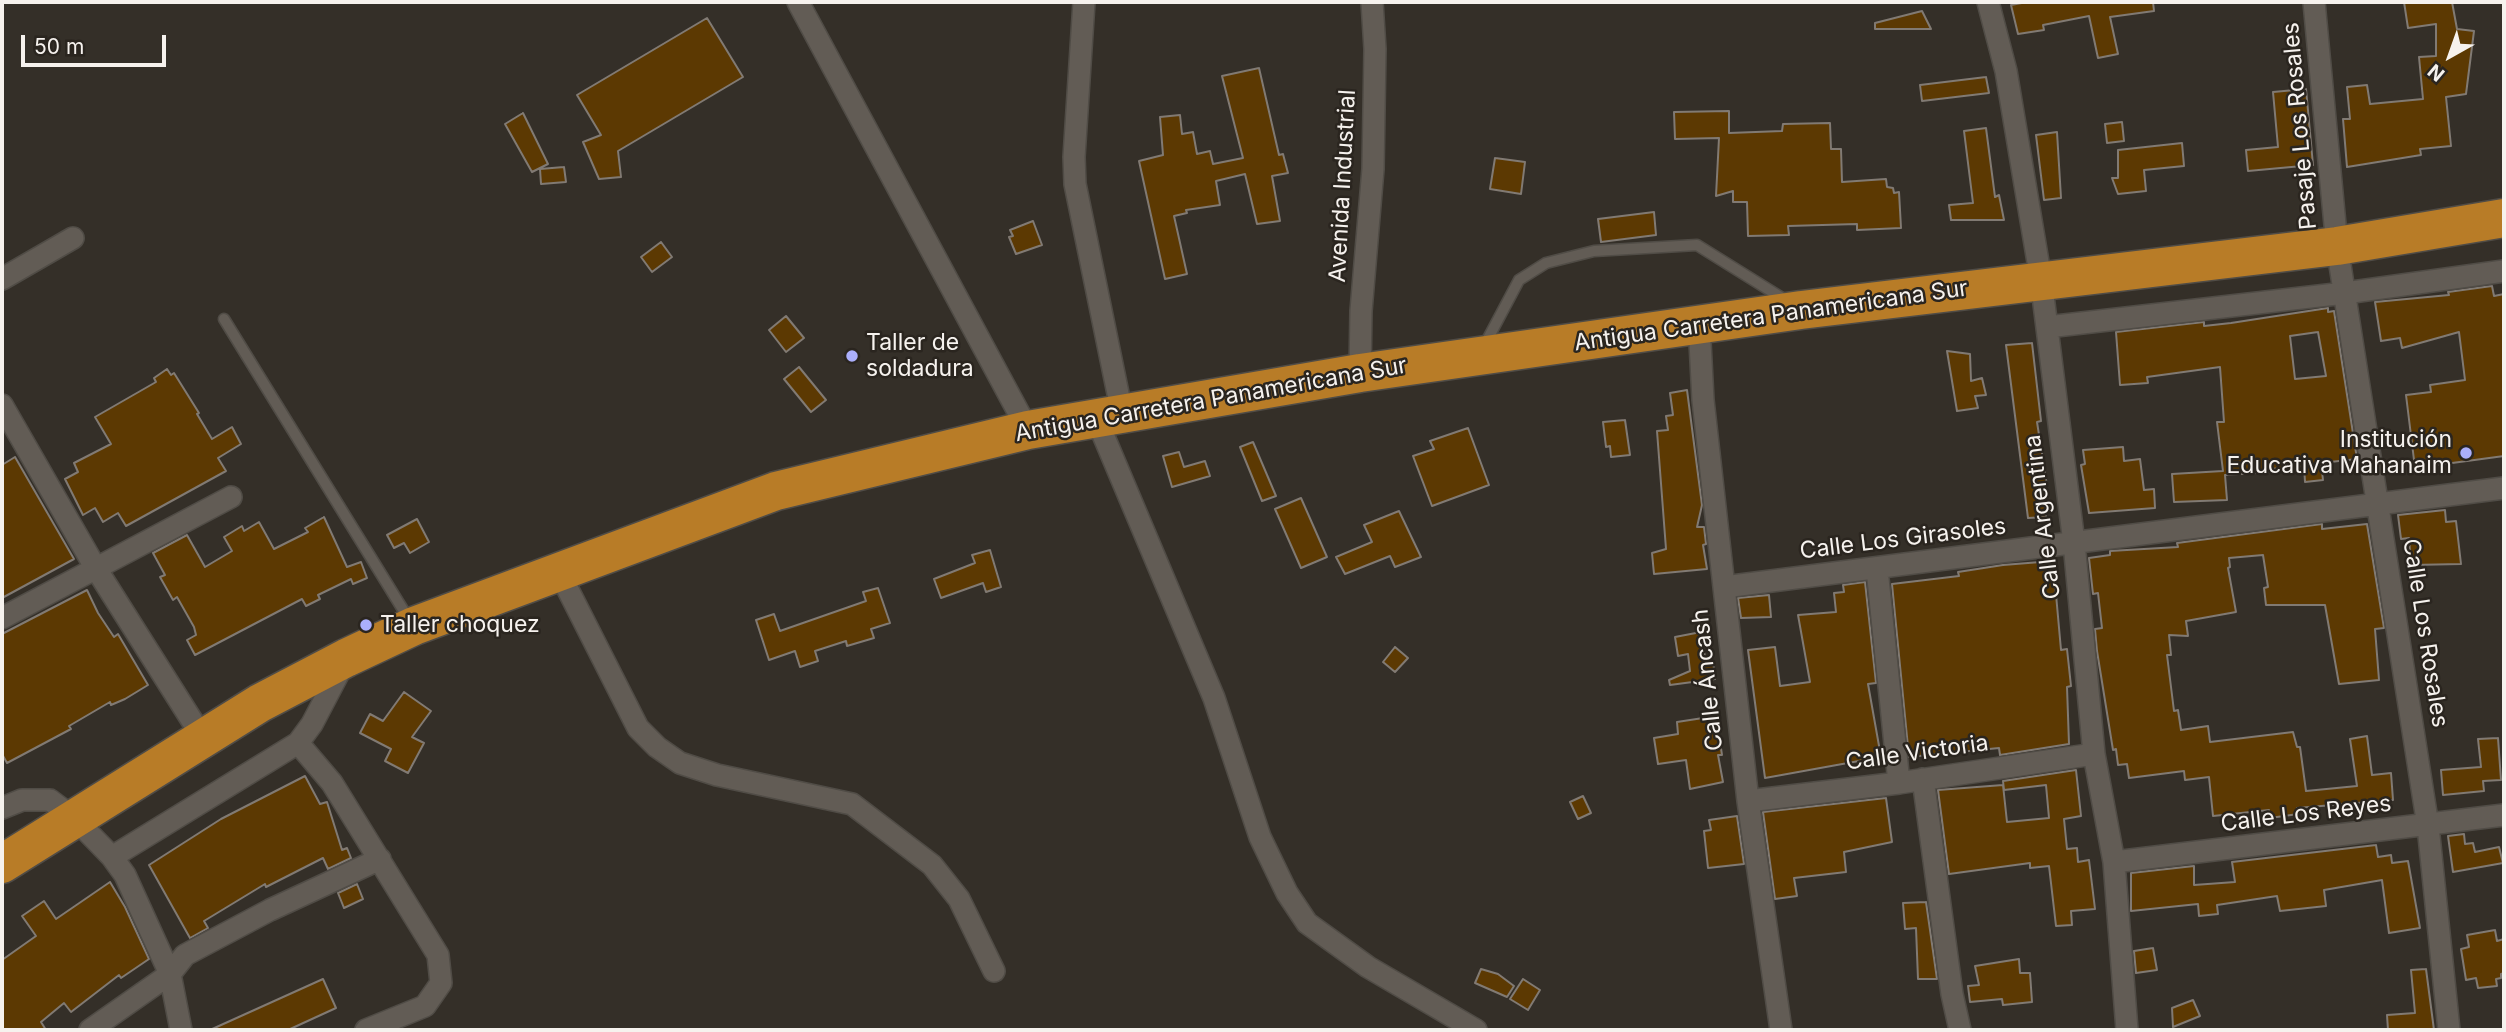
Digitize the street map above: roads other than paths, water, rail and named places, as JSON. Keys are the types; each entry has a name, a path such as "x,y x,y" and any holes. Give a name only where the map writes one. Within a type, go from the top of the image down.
{"highway":[{"name":"Antigua Carretera Panamericana Sur","path":"2,863 260,703 346,658 414,626 560,574 776,491 1028,430 1360,373 1699,323 2337,246 2504,218"}],"street":[{"path":"798,2 1028,430"},
{"path":"1084,2 1073,157 1109,416 1214,698 1260,837 1287,893 1307,923 1368,967 1476,1030"},
{"name":"Avenida Industrial","path":"1360,373 1361,311 1373,169 1375,49 1372,2"},
{"name":"Calle Argentina","path":"1988,2 2006,71 2041,280 2074,543 2094,754 2114,862 2127,1030"},
{"name":"Pasaje Los Rosales","path":"2314,2 2337,246"},
{"path":"2,279 73,238"},
{"name":"Calle Los Rosales","path":"2337,246 2428,826 2449,1030"},
{"path":"2047,327 2345,293 2504,271"},
{"name":"Calle Áncash","path":"1699,323 1703,400 1748,801 1781,1030"},
{"path":"2,405 11,442 95,567 203,738"},
{"name":"Calle Los Girasoles","path":"1724,587 2504,488"},
{"path":"2,618 231,497"},
{"path":"1877,569 1899,783"},
{"path":"560,574 638,728 657,747 680,763 717,775 852,804 932,865 959,899 994,971"},
{"path":"112,857 298,743 312,724 346,658"},
{"path":"298,743 332,783 438,956 441,983 425,1006 366,1030"},
{"name":"Calle Victoria","path":"1748,801 1899,783 2094,754"},
{"path":"1923,779 1952,994 1960,1030"},
{"path":"2,808 22,800 50,800 74,818 112,857 125,876 170,974 181,1030"},
{"name":"Calle Los Reyes","path":"2114,862 2504,815"},
{"path":"90,1030 170,974 185,956 270,910 380,859"}],"lane":[{"path":"1479,356 1519,280 1546,263 1594,251 1698,245 1801,310"},
{"path":"223,319 414,626"}],"place":[{"name":"Taller de soldadura","path":"852,356"},
{"name":"Institución Educativa Mahanaim","path":"2466,453"},
{"name":"Taller choquez","path":"366,625"}]}
